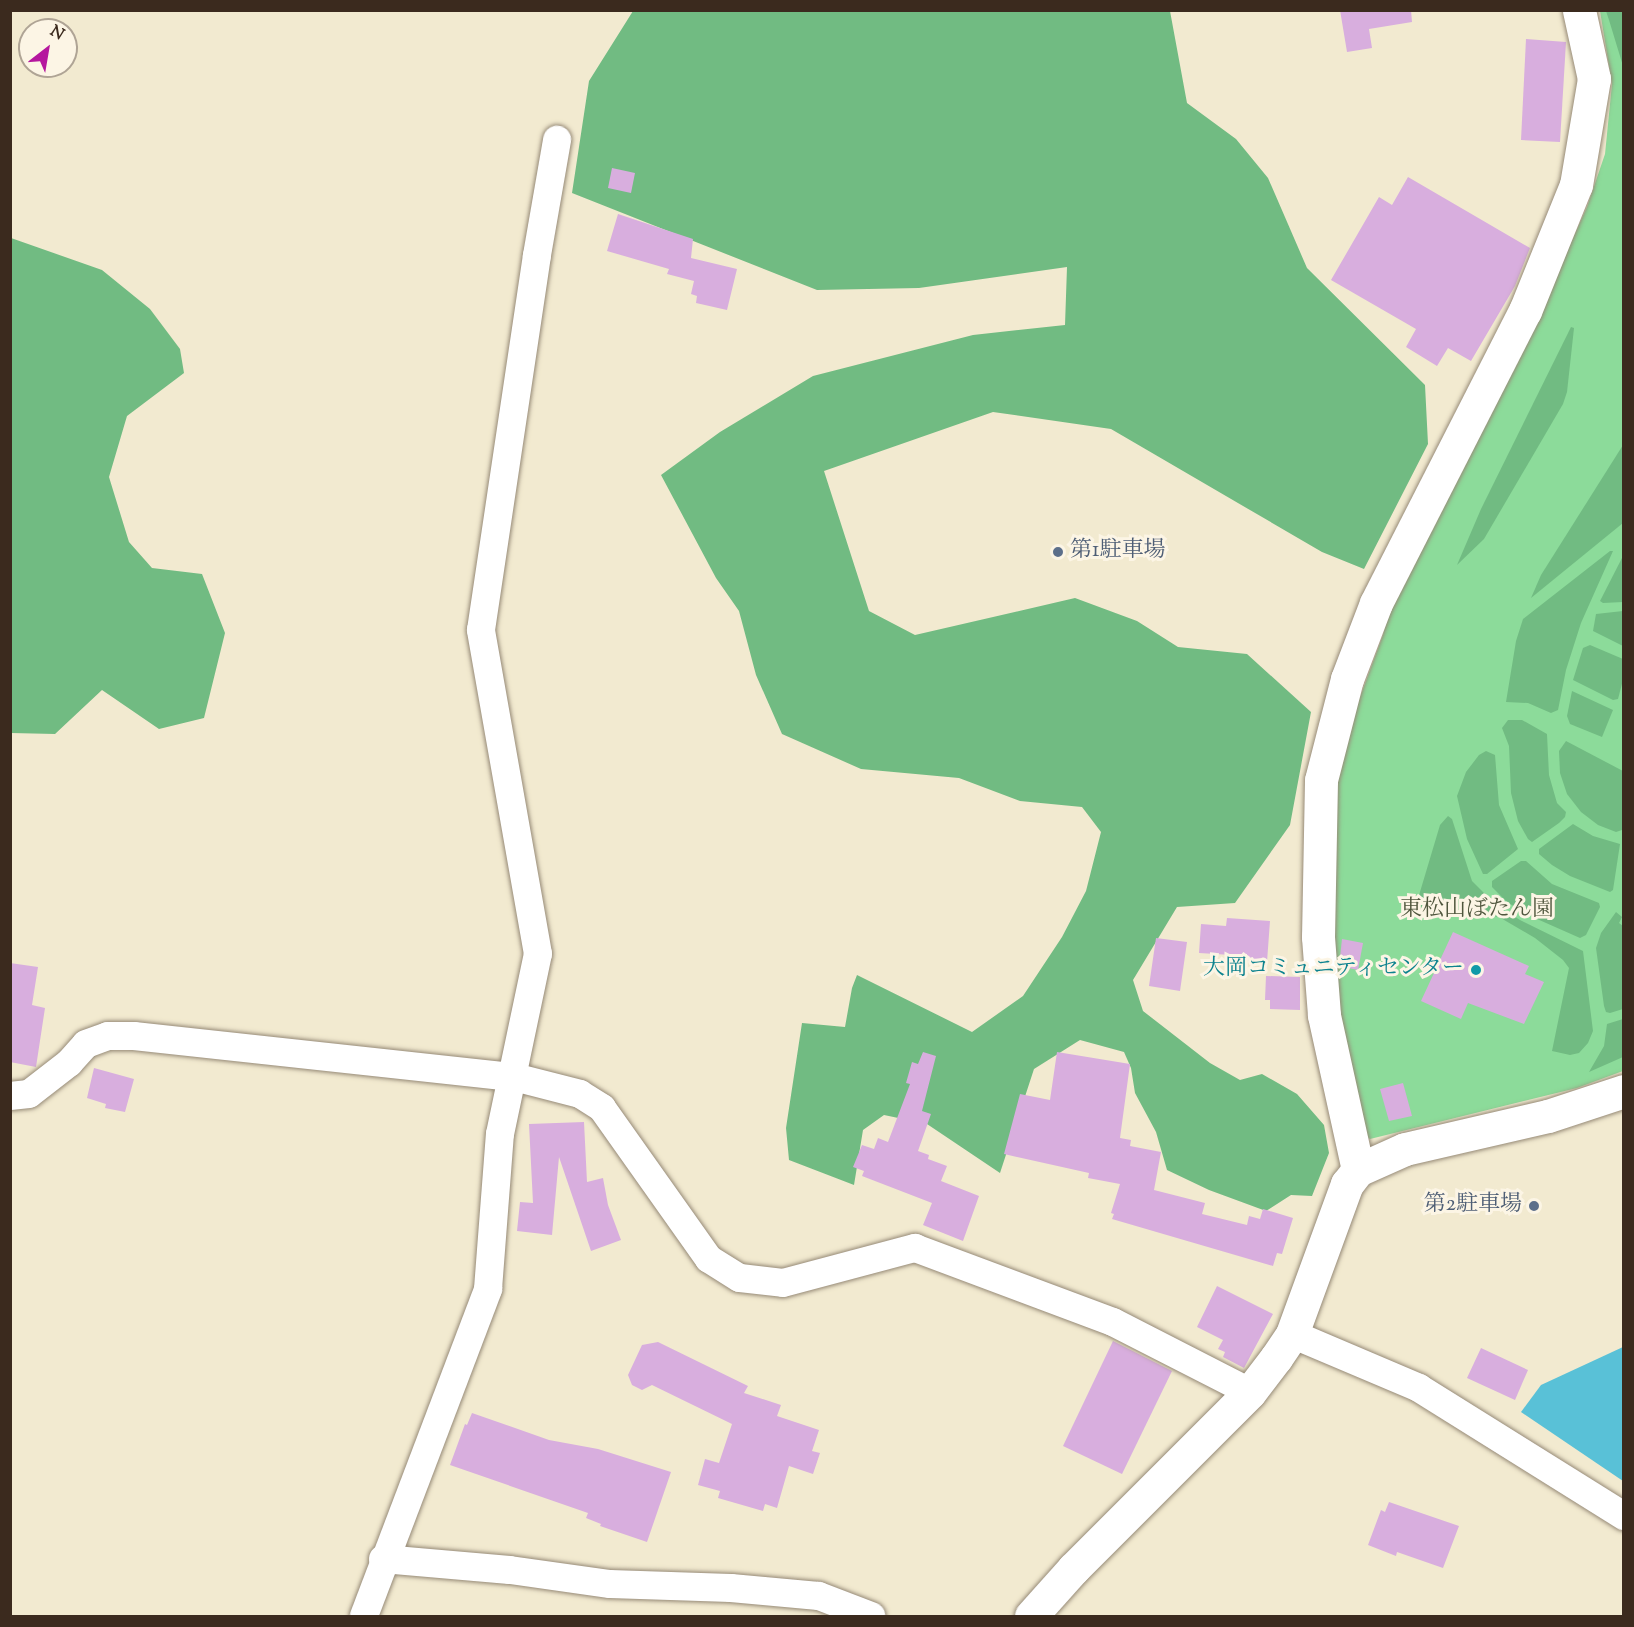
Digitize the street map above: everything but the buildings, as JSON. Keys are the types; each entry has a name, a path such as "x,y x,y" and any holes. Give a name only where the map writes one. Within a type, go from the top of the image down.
{"street":[{"path":"1358,1170 1324,1015 1318,937 1321,780 1347,679 1376,603 1525,311 1576,185 1594,79 1579,10"},
{"path":"364,1617 383,1559 485,1300 500,1134 514,1077 538,954 481,630 537,255 557,141"},
{"path":"10,1096 29,1094 69,1063 86,1044 108,1036 134,1036 514,1077 580,1094 602,1108 709,1259 740,1278 783,1282 915,1248 1113,1322 1250,1392"},
{"path":"1030,1617 1073,1569 1250,1392 1292,1334 1347,1184 1358,1170 1405,1149 1548,1116 1623,1091"},
{"path":"1292,1334 1419,1388 1623,1516"},
{"path":"383,1559 510,1570 610,1584 731,1588 819,1596 871,1617"}],"green space":[{"path":"633,11 1170,11 1187,103 1236,139 1268,178 1307,268 1425,385 1428,444 1364,569 1322,552 1111,429 993,412 824,471 869,611 915,635 1075,598 1137,621 1178,647 1247,654 1311,712 1290,825 1235,903 1177,907 1133,980 1143,1011 1210,1063 1240,1080 1262,1074 1297,1094 1324,1125 1329,1153 1312,1196 1291,1195 1266,1211 1209,1190 1167,1170 1156,1132 1135,1093 1131,1068 1124,1052 1080,1040 1034,1069 1000,1173 927,1124 884,1115 863,1130 854,1185 789,1160 786,1128 802,1023 845,1027 852,988 857,975 972,1032 1023,996 1062,937 1086,891 1101,832 1082,807 1020,801 959,778 861,769 782,734 756,675 739,611 716,578 661,475 720,432 813,376 973,335 1065,325 1067,267 919,288 817,290 572,193 589,81"},
{"name":"東松山ぼたん園","path":"1600,11 1623,11 1623,1071 1577,1088 1370,1139 1363,1134 1333,1001 1335,788 1346,735 1383,635 1390,606 1535,322 1587,207 1605,154 1612,84"},
{"path":"1606,11 1623,11 1623,66 1609,20"},
{"path":"11,238 102,270 150,309 180,349 184,373 127,416 109,477 129,542 152,568 202,574 225,633 204,718 159,729 102,690 55,734 11,733"},
{"path":"1571,327 1574,328 1567,392 1563,404 1484,539 1457,565 1481,509"},
{"path":"1623,445 1623,523 1531,598 1541,575"},
{"path":"1610,551 1613,551 1581,623 1566,670 1558,710 1551,713 1528,703 1506,702 1516,641 1523,619"},
{"path":"1623,556 1623,602 1603,603 1600,601"},
{"path":"1623,611 1623,646 1593,631 1596,614"},
{"path":"1590,645 1623,659 1623,680 1618,699 1613,700 1573,680 1583,648"},
{"path":"1572,691 1613,710 1602,737 1570,724 1567,716"},
{"path":"1508,720 1522,720 1547,734 1549,775 1557,803 1566,812 1565,817 1559,823 1532,842 1518,821 1511,793 1509,746 1502,728"},
{"path":"1566,741 1623,771 1622,830 1616,832 1598,825 1581,812 1567,794 1560,773 1559,751"},
{"path":"1486,751 1495,755 1499,805 1518,849 1487,874 1483,874 1467,839 1457,796 1466,772 1479,755"},
{"path":"1448,816 1452,819 1472,881 1495,904 1520,920 1583,951 1593,1031 1588,1043 1579,1053 1570,1055 1552,1051 1569,968 1563,960 1535,938 1499,917 1444,910 1414,912 1440,825"},
{"path":"1573,824 1593,836 1620,844 1613,890 1610,892 1570,876 1539,854 1539,849"},
{"path":"1521,861 1526,861 1552,884 1599,903 1600,907 1586,935 1580,938 1528,915 1507,902 1492,887 1492,881"},
{"path":"1616,912 1622,917 1619,923 1623,926 1623,1009 1610,1013 1606,1012 1604,1006 1596,948 1601,933"},
{"path":"1623,1019 1623,1057 1589,1072 1604,1046 1607,1024"}],"water":[{"path":"1623,1347 1623,1481 1521,1412 1541,1385"}],"place":[{"name":"第1駐車場","path":"1058,552"},
{"name":"大岡コミュニティセンター","path":"1476,970"},
{"name":"第2駐車場","path":"1534,1206"}]}
